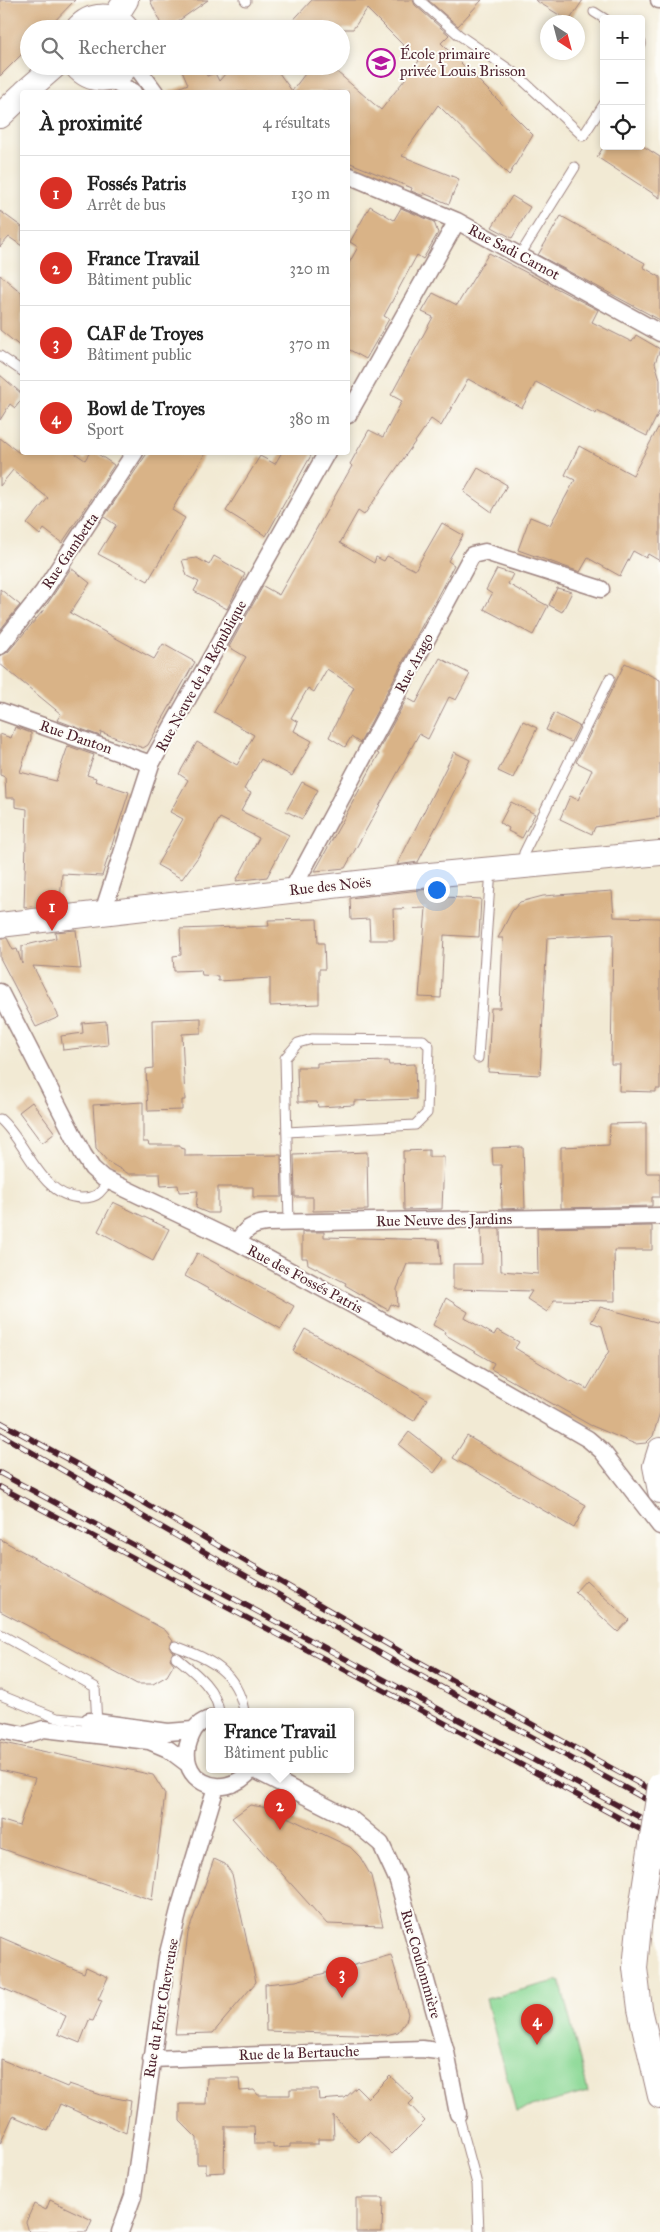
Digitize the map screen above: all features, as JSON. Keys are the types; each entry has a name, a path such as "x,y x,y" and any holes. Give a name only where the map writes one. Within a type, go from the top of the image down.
{"street":[{"path":"87,20 92,17 122,16"},
{"path":"27,90 45,75"},
{"path":"86,75 108,79 129,90"},
{"path":"108,79 117,75"},
{"path":"143,75 154,90"},
{"path":"0,116 20,97"},
{"name":"Rue Sadi Carnot","path":"352,180 457,221 660,333"},
{"path":"350,411 457,221"},
{"name":"Rue Gambetta","path":"0,646 43,592 133,455"},
{"name":"Rue Neuve de la République","path":"103,912 151,764 324,455"},
{"name":"Rue Arago","path":"292,890 472,555 485,552 601,589"},
{"name":"Rue Danton","path":"0,711 151,764"},
{"name":"Rue des Noës","path":"0,925 292,890 660,853"},
{"name":"Rue des Fossés Patris","path":"0,992 92,1168 110,1181 237,1242 393,1327 588,1439 602,1451 660,1526"},
{"name":"Rue Neuve des Jardins","path":"237,1242 245,1229 253,1225 660,1216"},
{"path":"660,1450 655,1466 660,1492"},
{"path":"0,1730 25,1735 44,1729 95,1726 168,1732 193,1730 206,1722"},
{"path":"95,1726 149,1741 168,1749 188,1764"},
{"path":"193,1730 186,1746 188,1764 194,1775 204,1783 216,1787 230,1786 243,1779 249,1773"},
{"name":"Rue Coulommière","path":"261,1773 351,1819 382,1844 398,1880 446,2052 458,2114"},
{"path":"660,1785 640,1916 635,1968 640,2009 660,2096"},
{"name":"Rue du Fort Chevreuse","path":"120,2232 132,2196 167,1957 180,1906 216,1787"},
{"name":"Rue de la Bertauche","path":"151,2059 422,2049 446,2052"}],"lane":[{"path":"419,0 460,35 516,74 583,136 603,105"},
{"path":"594,12 600,16"},
{"path":"520,255 575,167"},
{"path":"0,356 20,370"},
{"path":"522,866 524,853 610,678"},
{"path":"478,1058 491,869"},
{"path":"287,1132 415,1126 420,1123 427,1113 429,1046 423,1040 312,1040 298,1044 285,1058 289,1223"},
{"path":"0,1119 13,1132 43,1177 62,1193 74,1198 88,1198 99,1194 110,1181"},
{"path":"0,1634 95,1687 95,1726 58,1718 0,1695"},
{"path":"175,1646 205,1658 220,1668 236,1684 243,1708"},
{"path":"176,1657 200,1677 217,1698 219,1708"},
{"name":"Rue Coulommière","path":"458,2114 477,2184 479,2232"}],"green space":[{"path":"560,1980 588,2092 516,2111 486,1999"}],"building":[{"path":"0,0 75,0 56,20 20,20 20,56 0,76"},
{"path":"150,0 208,0 180,20 159,20"},
{"path":"312,0 413,0 415,5 449,35 441,43 533,135 509,175 438,105 402,156 459,179 449,204 423,193 424,196 411,191 412,188 350,163 350,90 293,90 304,75 340,75 381,110 419,61 367,9 353,29 350,29 350,20 293,20"},
{"path":"428,0 482,0 458,26"},
{"path":"535,0 583,0 573,15 559,15"},
{"path":"184,75 216,75 219,81 224,75 280,75 291,90 173,90 188,84"},
{"path":"645,147 660,157 660,198 597,157 601,150 645,150"},
{"path":"512,196 530,207 512,238 492,227"},
{"path":"370,206 394,220 401,208 434,222 438,233 423,259 417,255 384,316 389,319 366,359 350,350 350,261 358,247 350,242"},
{"path":"0,211 20,226 20,245 9,237 0,247"},
{"path":"561,216 645,263 643,267 660,277 660,320 538,255"},
{"path":"489,253 598,310 592,322 632,342 636,335 660,349 655,363 660,379 660,410 647,436 597,411 596,414 536,382 522,408 468,379 441,426 431,419 364,515 358,511 340,543 374,563 376,557 384,561 387,556 415,570 442,523 463,535 448,561 454,565 360,743 351,737 345,747 329,737 354,687 327,669 314,692 308,688 291,718 298,722 294,731 312,741 292,776 261,759 244,789 251,793 241,811 289,835 267,877 236,881 259,838 220,818 198,857 182,879 157,865 183,819 170,812 188,780 179,774 197,742 237,765 254,735 214,712 246,657 229,647 263,586 279,595 352,466 350,464 369,430 383,437 402,401 391,395 433,317 422,312 433,293 457,305"},
{"path":"0,275 20,291 20,346 0,330"},
{"path":"0,375 20,392 20,402 15,408 10,404 0,420"},
{"path":"660,424 660,561 648,554 646,558 633,551 620,576 588,558 580,572 518,550 530,517 550,525 575,480 565,475 579,446 633,475"},
{"path":"0,438 20,452 20,455 78,455 85,460 88,455 99,455 114,465 62,543 44,529 40,535 27,524 48,498 13,470 0,486"},
{"path":"146,455 204,455 172,510 185,518 148,581 98,554 116,525 104,517"},
{"path":"280,455 311,455 266,536 226,511 260,456 275,464"},
{"path":"478,468 507,485 492,512 464,492"},
{"path":"214,556 245,574 227,609 194,591 199,582 187,576 182,560 197,558 209,565"},
{"path":"71,568 90,583 70,613 154,659 163,644 195,662 148,745 143,748 101,732 100,736 57,720 61,714 0,664 0,656 8,652 42,612"},
{"path":"497,569 513,574 508,584 548,606 533,635 484,609 492,594 486,590"},
{"path":"557,588 572,592 562,612 549,605"},
{"path":"0,589 20,605 0,630"},
{"path":"440,658 470,674 456,700 449,697 428,739 419,734 345,868 315,871 379,754 377,753 407,698 416,703"},
{"path":"625,663 660,680 660,817 595,827 592,834 560,819 570,796 578,800 592,770 576,762"},
{"path":"554,713 579,726 571,742 546,730"},
{"path":"523,721 537,728 513,778 498,771"},
{"path":"15,727 31,733 31,739 20,772 56,781 68,746 94,755 87,775 96,778 95,781 129,792 102,876 62,874 60,902 24,907 27,809 15,807 15,798 6,798 5,777 0,775 0,734 11,738"},
{"path":"454,752 470,760 418,862 397,865"},
{"path":"302,782 318,790 302,819 286,811"},
{"path":"511,802 535,814 522,838 508,831 509,828 500,823"},
{"path":"446,887 445,897 481,899 479,937 444,935 441,998 419,997 426,908 393,909 394,940 370,940 369,919 351,920 350,898"},
{"path":"612,891 614,917 660,918 660,1089 656,1089 656,1092 619,1091 620,1064 611,1064 613,934 547,938 540,1075 488,1072 491,1008 500,1008 503,938 498,938 512,911 520,902 543,896"},
{"path":"317,919 318,943 324,943 325,969 319,969 319,1004 270,1006 270,978 218,981 218,976 202,975 201,970 174,971 173,956 181,955 180,929 269,926 268,920"},
{"path":"76,930 81,969 33,966 59,1017 36,1027 0,958 0,938 7,938 13,950 17,949 22,964 22,946 56,938 55,932"},
{"path":"201,1018 201,1033 182,1034 185,1100 182,1100 182,1110 148,1111 146,1069 153,1068 152,1020"},
{"path":"106,1021 108,1045 63,1050 61,1036 83,1033 82,1023"},
{"path":"388,1061 389,1065 415,1064 416,1099 354,1101 354,1105 318,1107 317,1102 298,1102 297,1067 317,1067 317,1063"},
{"path":"32,1102 55,1133 42,1143 19,1112"},
{"path":"143,1102 143,1142 148,1142 149,1145 180,1145 180,1148 185,1149 185,1156 281,1155 282,1197 253,1197 253,1187 218,1187 218,1213 208,1213 196,1208 198,1191 179,1192 178,1185 161,1186 160,1174 129,1174 108,1162 96,1148 93,1105"},
{"path":"646,1123 646,1173 660,1173 660,1197 652,1197 652,1206 561,1208 561,1147 609,1145 610,1124"},
{"path":"523,1147 525,1208 502,1209 501,1165 493,1165 492,1148"},
{"path":"429,1150 429,1157 444,1157 442,1209 404,1210 403,1151"},
{"path":"367,1152 368,1210 313,1211 313,1197 295,1197 294,1155"},
{"path":"113,1202 169,1229 153,1261 98,1231"},
{"path":"652,1226 652,1250 614,1250 615,1301 554,1300 547,1312 527,1299 532,1291 453,1289 453,1264 482,1264 481,1229 500,1229 501,1271 538,1274 537,1228"},
{"path":"302,1232 324,1232 324,1237 439,1240 441,1264 407,1264 397,1289 398,1307 391,1304 388,1310 345,1285 346,1283 308,1264 307,1258 302,1258"},
{"path":"197,1253 294,1306 281,1329 185,1276"},
{"path":"446,1298 468,1312 465,1318 494,1335 497,1330 519,1342 515,1348 571,1382 587,1389 609,1351 602,1326 591,1322 600,1307 660,1323 660,1412 653,1436 646,1443 635,1444 590,1425 491,1369 494,1363 444,1334 445,1332 433,1325"},
{"path":"305,1329 427,1399 414,1421 293,1351"},
{"path":"409,1432 444,1459 434,1473 399,1445"},
{"path":"467,1436 586,1505 574,1528 453,1458"},
{"path":"0,1539 165,1630 173,1640 169,1647 173,1652 170,1659 174,1664 167,1676 153,1684 137,1684 0,1611"},
{"path":"586,1580 629,1620 618,1632 575,1592"},
{"path":"0,1742 153,1775 165,1794 152,1900 0,1848 0,1820 19,1826 35,1778 0,1770"},
{"path":"250,1805 268,1808 350,1847 360,1857 371,1876 383,1926 327,1924 232,1818"},
{"path":"214,1859 225,1864 232,1874 256,1982 213,2033 175,2034 188,1933"},
{"path":"0,1937 84,1973 86,1967 108,1977 98,2000 102,2001 93,2021 89,2020 80,2043 58,2034 66,2016 0,1987"},
{"path":"391,1955 408,2014 406,2021 398,2032 386,2035 266,2031 265,1984 296,1981"},
{"path":"0,2059 67,2087 69,2084 101,2095 131,2101 126,2133 60,2104 48,2131 13,2116 0,2144"},
{"path":"390,2076 414,2099 409,2104 425,2121 392,2154 369,2132 359,2142 333,2115 334,2139 318,2139 318,2144 290,2144 290,2147 273,2148 273,2144 255,2144 254,2126 225,2126 224,2172 206,2173 206,2164 197,2164 197,2138 180,2121 180,2104 206,2104 207,2078 239,2078 240,2091 254,2090 258,2095 290,2095 290,2089 318,2089 319,2100 345,2098 357,2087 368,2098"},
{"path":"356,2198 383,2198 382,2232 356,2232"},
{"path":"50,2200 92,2220 87,2232 29,2232 26,2222 34,2204 46,2210"}],"railway":[{"path":"0,1422 100,1477 401,1652 660,1795"},
{"path":"0,1434 397,1663 660,1807"},
{"path":"0,1473 660,1828"},
{"path":"0,1487 400,1699 660,1840"}],"place":[{"name":"École primaire privée Louis Brisson","path":"381,63"},
{"name":"Fossés Patris","path":"52,931"},
{"name":"France Travail","path":"280,1830"},
{"name":"CAF de Troyes","path":"342,1998"},
{"name":"Bowl de Troyes","path":"537,2045"}]}
